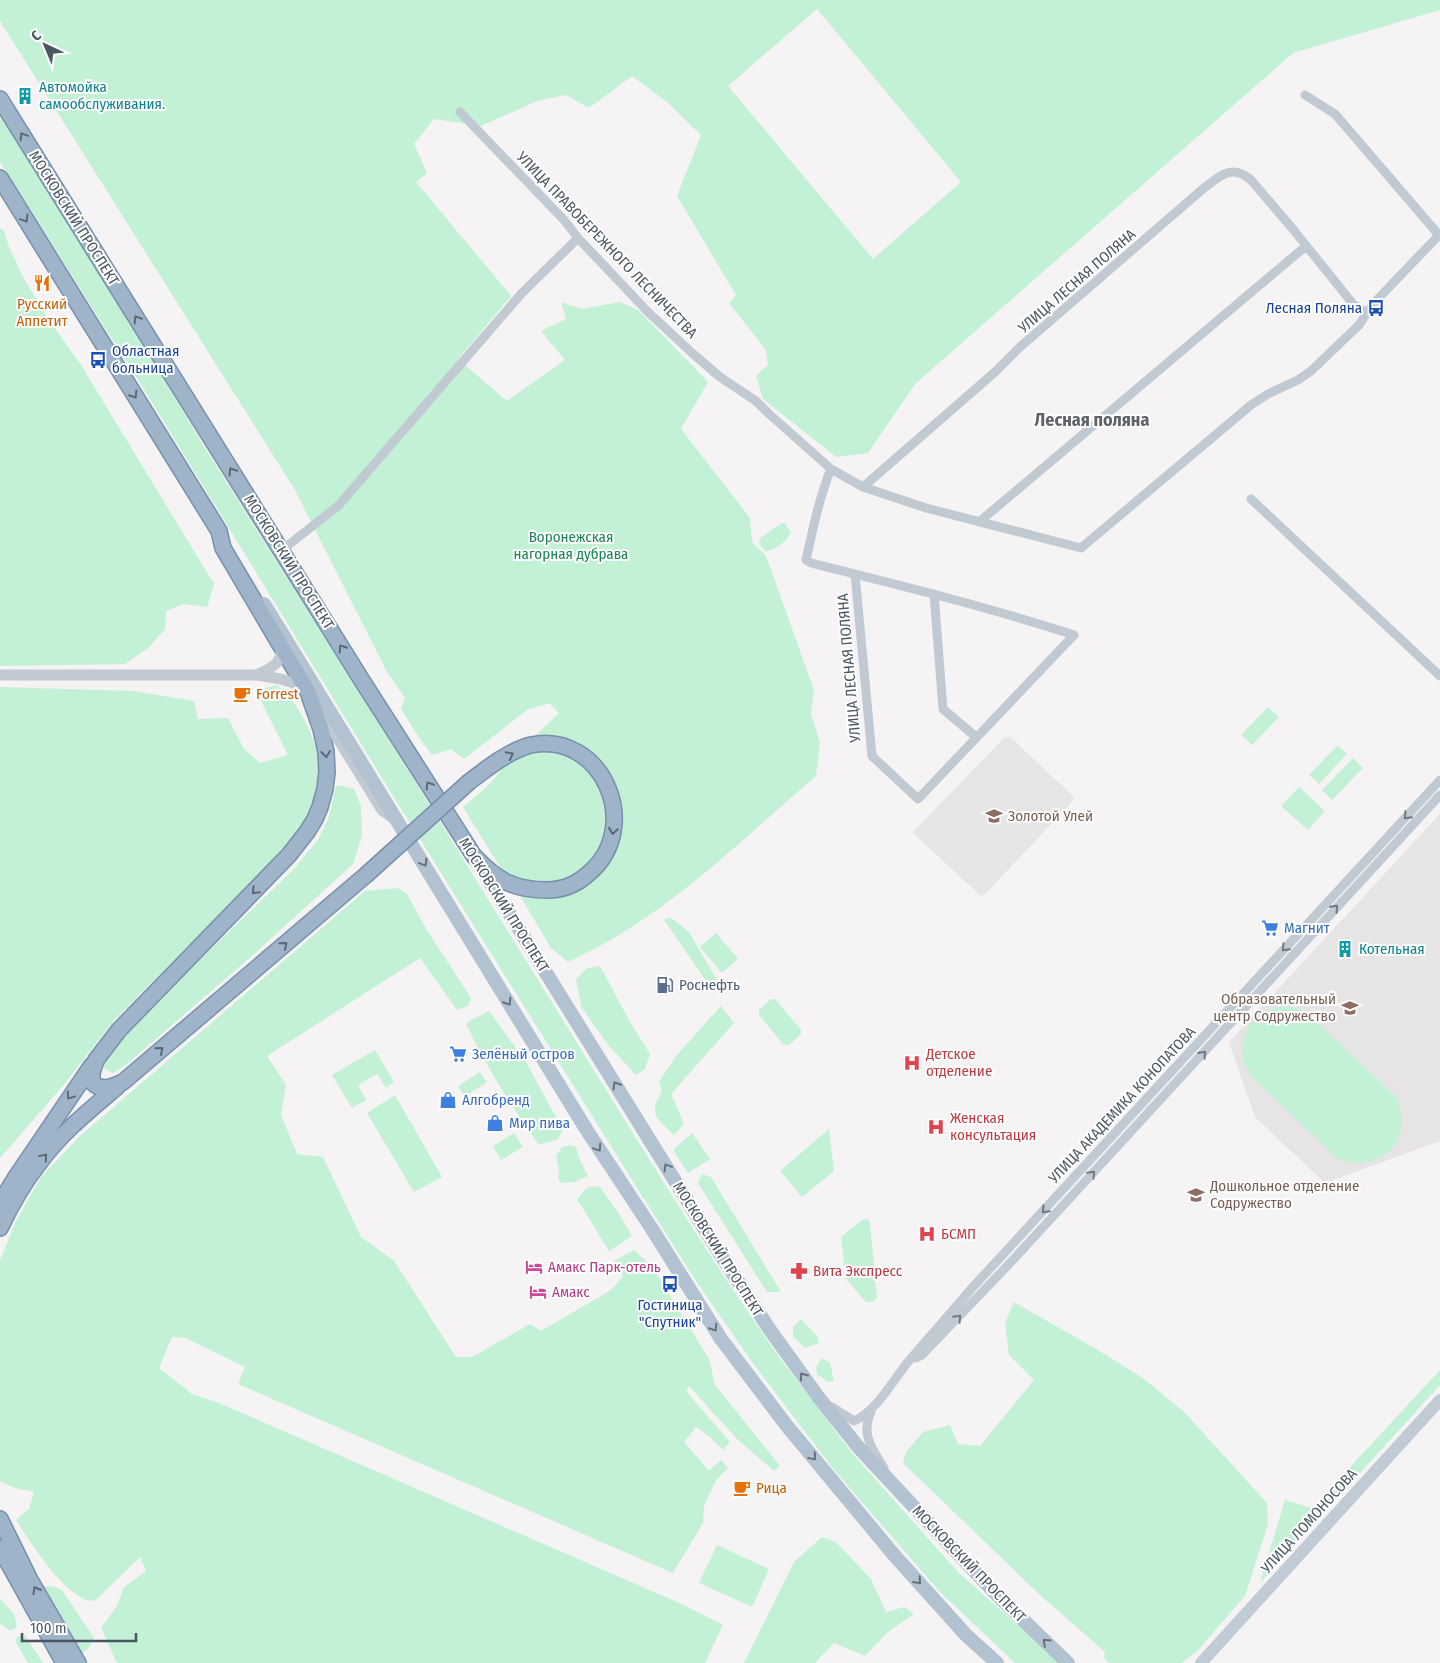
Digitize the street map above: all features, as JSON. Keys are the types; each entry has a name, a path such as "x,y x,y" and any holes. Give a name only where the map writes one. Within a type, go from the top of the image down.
{"highway":[{"name":"МОСКОВСКИЙ ПРОСПЕКТ","path":"0,100 361,679 474,856"},
{"path":"0,178 219,531 223,548 308,692 321,729 327,759 325,789 315,819 307,832 288,855 119,1030 16,1176 0,1203"},
{"path":"0,1228 23,1186 41,1160 58,1141 123,1082 366,875 469,782 488,768 530,746 553,745 578,753 597,770 609,789 615,813 612,838 601,861 580,881 568,887 555,890 532,890 517,887 497,878 474,856"},
{"path":"96,1060 91,1078 95,1085 107,1088 123,1082"},
{"path":"0,1519 30,1580 78,1663"},
{"path":"0,1548 64,1663"}],"main road":[{"path":"219,531 586,1129 722,1339 787,1426 894,1555 966,1636 997,1663"},
{"name":"МОСКОВСКИЙ ПРОСПЕКТ","path":"474,856 724,1260 769,1329 819,1398 859,1448 898,1490 1000,1598 1068,1663"},
{"name":"УЛИЦА ЛОМОНОСОВА","path":"1202,1663 1440,1400"}],"street":[{"path":"831,469 863,487 926,508 1081,548 1251,406 1268,394 1298,380 1311,371 1365,317 1372,304 1440,234 1335,114 1305,96"},
{"name":"УЛИЦА ПРАВОБЕРЕЖНОГО ЛЕСНИЧЕСТВА","path":"460,112 564,220 578,238 648,312 720,378 756,401 831,469"},
{"name":"УЛИЦА ЛЕСНАЯ ПОЛЯНА","path":"863,487 995,372 1049,322 1204,188 1224,174 1238,172 1251,180 1365,317"},
{"path":"282,550 338,506 522,293 578,238"},
{"path":"978,522 1306,246"},
{"name":"УЛИЦА ЛЕСНАЯ ПОЛЯНА","path":"831,469 815,519 806,560 811,563 855,574 934,594 1074,635 918,799 872,756 855,574"},
{"path":"1251,500 1440,676"},
{"path":"934,594 943,709 976,738"},
{"path":"257,675 277,662 280,658 281,645"},
{"path":"0,675 257,675 289,680 308,692 382,810 398,822"},
{"name":"УЛИЦА АКАДЕМИКА КОНОПАТОВА","path":"875,1405 972,1288 1440,780"},
{"name":"УЛИЦА АКАДЕМИКА КОНОПАТОВА","path":"909,1362 922,1355 961,1316 1440,795"},
{"path":"819,1398 845,1417 854,1421 862,1418 875,1405"},
{"path":"875,1405 867,1419 866,1427 869,1444 898,1490"}],"shaded area":[{"name":"Золотой Улей","path":"1005,737 1010,737 1073,796 1074,800 981,896 913,832"},
{"name":"Образовательный центр Содружество","path":"1440,814 1440,1141 1325,1183 1255,1117 1229,1042"}],"green space":[{"name":"Воронежская нагорная дубрава","path":"0,0 1440,0 1440,10 1293,53 915,384 868,453 836,457 763,399 756,376 768,365 766,350 729,303 736,295 677,196 701,135 667,102 632,76 589,108 566,95 537,101 481,126 434,119 414,144 427,173 416,182 511,296 458,359 507,401 565,360 541,331 566,319 561,302 581,309 620,302 638,310 708,382 681,429 750,518 752,542 766,556 814,690 811,714 820,743 816,776 673,898 616,937 568,962 551,948 463,807 487,787 504,767 528,754 536,735 559,713 549,703 527,710 464,759 451,749 432,755 401,709 405,698 387,672 295,490 0,21","holes":["817,9 961,182 873,259 728,86"]},
{"path":"0,117 20,146 203,445 416,783 662,1180 776,1353 852,1453 959,1573 1060,1663 1015,1663 939,1591 835,1471 752,1362 698,1284 395,799 145,391 0,162"},
{"path":"0,228 4,231 23,277 48,319 81,365 214,584 207,607 183,604 166,611 165,629 148,648 125,664 0,666"},
{"path":"782,523 791,532 790,535 776,548 765,551 759,544 760,538"},
{"path":"277,685 293,701 301,714 321,760 317,797 304,825 271,864 115,1019 61,1088 0,1158 0,687 133,691 194,701 198,719 228,718 244,749 260,763 288,755 257,690"},
{"path":"1268,707 1279,717 1252,745 1241,735"},
{"path":"1338,745 1347,754 1319,784 1309,775"},
{"path":"1353,758 1363,768 1332,800 1322,790"},
{"path":"336,786 354,789 361,806 362,836 353,864 254,954 127,1064 113,1073 105,1069 102,1065 106,1058 155,1003 294,869 318,840 329,817"},
{"path":"1299,787 1325,811 1308,830 1281,806"},
{"path":"398,888 407,894 428,932 471,998 468,1006 457,1010 420,958 267,1056 286,1085 281,1115 297,1154 323,1157 361,1237 394,1261 456,1357 472,1357 530,1324 541,1331 611,1290 623,1277 614,1261 634,1250 653,1268 709,1359 715,1385 780,1466 774,1471 737,1439 689,1386 686,1391 730,1442 723,1450 709,1436 696,1427 684,1442 709,1471 721,1460 728,1468 716,1480 704,1506 703,1523 673,1573 238,1384 245,1367 186,1338 172,1337 159,1368 192,1394 219,1403 677,1602 723,1625 705,1663 117,1663 101,1628 117,1606 124,1587 146,1571 140,1557 95,1601 84,1599 64,1584 55,1574 16,1520 29,1509 34,1492 15,1488 0,1481 0,1261 15,1223 41,1177 80,1136 365,891"},
{"path":"670,917 689,932 717,980 711,988 664,920"},
{"path":"716,933 738,959 722,973 700,947"},
{"path":"600,966 630,1022 650,1054 645,1069 636,1075 609,1046 582,1008 576,980 587,968"},
{"path":"771,999 775,999 801,1030 801,1034 789,1045 784,1045 759,1015 759,1010"},
{"path":"721,1006 734,1023 671,1094 684,1124 674,1135 656,1116 655,1106 662,1091 659,1082 676,1056"},
{"path":"1281,1006 1295,1008 1307,1013 1396,1097 1401,1113 1401,1127 1397,1140 1390,1150 1379,1158 1367,1162 1352,1162 1337,1158 1253,1078 1243,1058 1243,1045 1247,1030 1260,1015"},
{"path":"489,1011 526,1062 563,1130 558,1139 539,1145 490,1070 466,1023"},
{"path":"375,1050 394,1082 386,1088 377,1074 358,1085 366,1100 352,1108 332,1075"},
{"path":"480,1072 487,1082 464,1097 458,1086"},
{"path":"395,1095 442,1177 414,1192 367,1113"},
{"path":"829,1129 834,1171 802,1197 780,1171"},
{"path":"514,1133 523,1147 501,1160 493,1146"},
{"path":"692,1133 710,1159 688,1173 673,1150"},
{"path":"571,1145 576,1147 588,1176 574,1182 561,1183 558,1177 559,1170 556,1156 562,1147"},
{"path":"702,1174 711,1177 781,1292 767,1292 698,1183"},
{"path":"600,1187 632,1236 609,1251 577,1199 587,1188"},
{"path":"868,1219 877,1298 872,1302 866,1302 846,1279 841,1237 862,1220"},
{"path":"1014,1302 1143,1378 1185,1413 1267,1503 1268,1524 1245,1596 1198,1650 1182,1663 1109,1663 1104,1658 1105,1652 1040,1595 903,1463 906,1452 923,1432 950,1425 958,1444 980,1446 1034,1380 1009,1355 1005,1323"},
{"path":"801,1319 817,1336 819,1343 805,1348 793,1336 793,1327"},
{"path":"822,1358 830,1363 834,1381 828,1382 817,1374 816,1367"},
{"path":"1440,1370 1440,1385 1260,1583 1285,1500 1312,1508 1321,1501 1327,1492"},
{"path":"822,1537 836,1542 871,1579 886,1612 904,1607 914,1614 888,1632 865,1656 834,1643 815,1663 744,1663 794,1562"},
{"path":"717,1545 769,1569 752,1607 699,1583"},
{"path":"53,1586 62,1590 94,1638 88,1649 82,1653 40,1587"},
{"path":"0,1599 14,1614 17,1626 11,1631 0,1624"},
{"path":"25,1635 43,1663 28,1663 15,1641 18,1636"}],"place":[{"name":"Автомойка самообслуживания.","path":"25,96"},
{"name":"Русский Аппетит","path":"42,283"},
{"name":"Лесная Поляна","path":"1376,308"},
{"name":"Областная больница","path":"98,360"},
{"name":"Forrest","path":"242,694"},
{"name":"Золотой Улей","path":"994,816"},
{"name":"Магнит","path":"1270,928"},
{"name":"Котельная","path":"1345,949"},
{"name":"Роснефть","path":"665,985"},
{"name":"Образовательный центр Содружество","path":"1350,1008"},
{"name":"Зелёный остров","path":"458,1054"},
{"name":"Детское отделение","path":"912,1063"},
{"name":"Алгобренд","path":"448,1100"},
{"name":"Мир пива","path":"495,1123"},
{"name":"Женская консультация","path":"936,1127"},
{"name":"Дошкольное отделение Содружество","path":"1196,1195"},
{"name":"БСМП","path":"927,1234"},
{"name":"Амакс Парк-отель","path":"534,1267"},
{"name":"Вита Экспресс","path":"799,1271"},
{"name":"Гостиница \"Спутник\"","path":"670,1284"},
{"name":"Амакс","path":"538,1292"},
{"name":"Рица","path":"742,1488"}],"district":[{"name":"Лесная поляна","path":"1092,420"}]}
